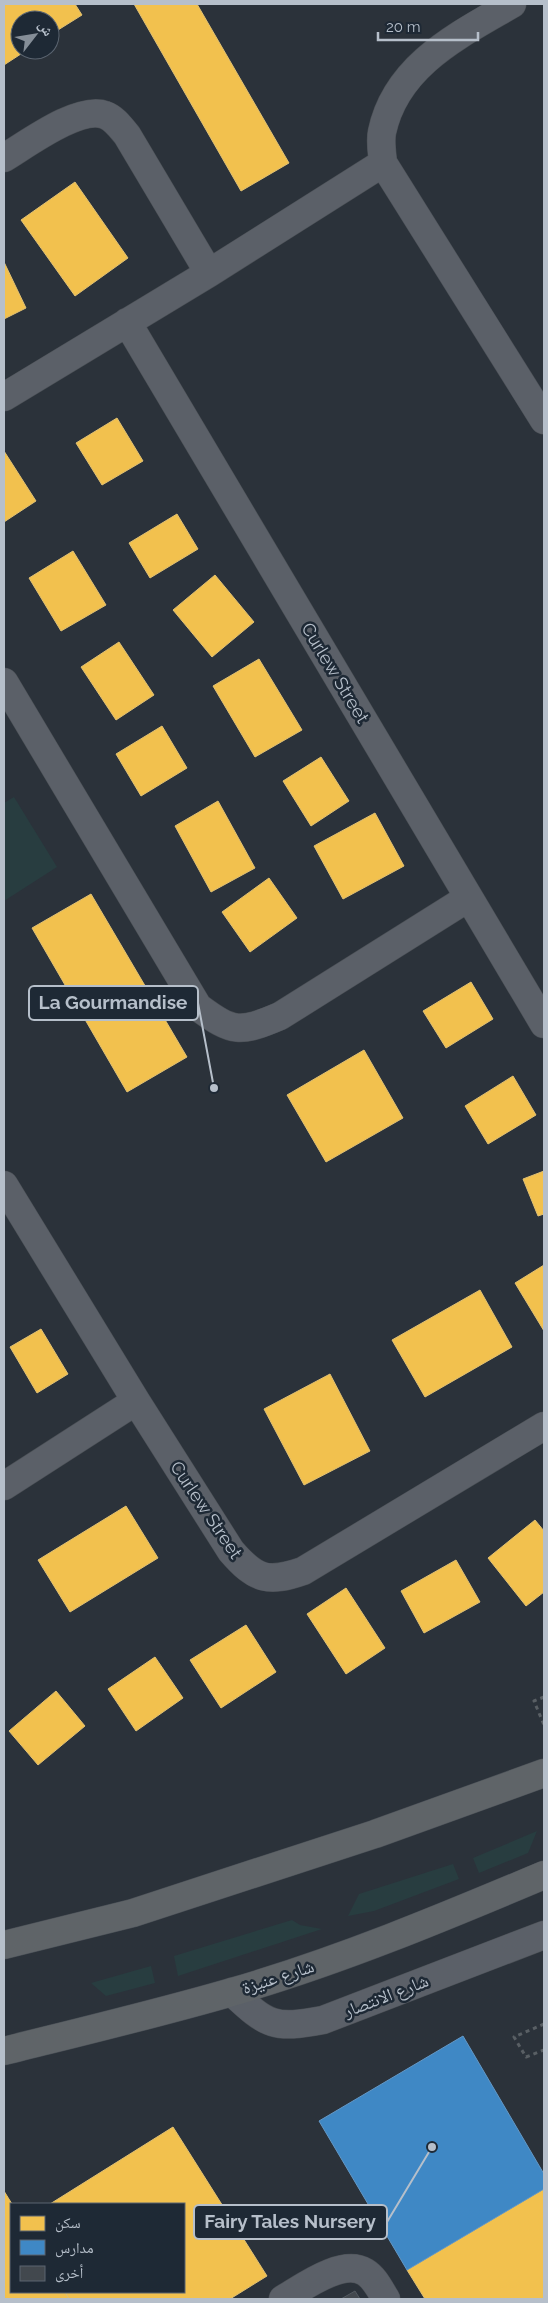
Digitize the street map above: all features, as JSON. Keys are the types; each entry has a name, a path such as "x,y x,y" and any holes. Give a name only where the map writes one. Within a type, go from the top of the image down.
{"highway":[{"path":"4,1945 133,1913 375,1834 544,1773"},
{"name":"شارع عنيزة","path":"4,2051 232,1992 417,1928 544,1875"}],"street":[{"path":"512,4 450,41 416,67 393,101 381,133 383,162 544,420"},
{"path":"4,158 65,121 88,114 104,114 115,121 127,135 209,273"},
{"path":"4,397 209,273 383,162"},
{"name":"Curlew Street","path":"127,322 544,1024"},
{"path":"4,682 12,716 198,1007 219,1022 237,1029 257,1026 280,1016 468,898"},
{"name":"Curlew Street","path":"4,1185 231,1552 246,1568 263,1577 281,1578 303,1571 544,1426"},
{"path":"4,1486 136,1401"},
{"name":"شارع الانتصار","path":"232,1992 252,2011 273,2024 304,2023 322,2020 544,1935"},
{"path":"283,2299 326,2274 345,2269 364,2271 375,2280 386,2299"}],"path":[{"path":"544,1697 534,1701 544,1724"},
{"path":"544,2024 514,2037 526,2058 544,2050"}],"green space":[{"path":"14,797 57,867 4,901 4,803"},
{"path":"537,1831 528,1853 479,1873 473,1858"},
{"path":"453,1864 459,1879 374,1911 348,1916 359,1894"},
{"path":"292,1920 300,1925 322,1929 178,1976 174,1956"},
{"path":"151,1966 155,1983 106,1996 91,1983"}],"building: سكن":[{"path":"4,4 75,4 82,15 60,29 60,10 10,10 10,60 12,60 4,65"},
{"path":"134,4 197,4 289,163 241,191"},
{"path":"75,182 128,258 75,296 21,220"},
{"path":"4,262 26,308 4,319"},
{"path":"117,418 143,461 102,485 76,443"},
{"path":"4,451 36,501 4,522"},
{"path":"177,514 198,549 150,578 129,543"},
{"path":"73,551 106,605 61,631 29,578"},
{"path":"215,575 254,622 212,657 173,610"},
{"path":"119,642 154,695 116,720 81,667"},
{"path":"259,659 302,730 255,757 213,686"},
{"path":"162,726 187,768 141,796 116,754"},
{"path":"321,757 349,801 311,826 283,781"},
{"path":"218,801 255,868 211,892 175,826"},
{"path":"375,813 404,866 343,899 314,846"},
{"path":"269,878 297,918 250,952 222,912"},
{"path":"91,894 187,1057 127,1092 32,928"},
{"path":"471,982 493,1019 446,1048 423,1011"},
{"path":"364,1050 403,1118 326,1162 287,1095"},
{"path":"513,1076 536,1115 488,1144 465,1106"},
{"path":"544,1171 544,1214 538,1216 523,1179"},
{"path":"544,1265 544,1331 515,1283"},
{"path":"480,1290 512,1347 425,1397 392,1340"},
{"path":"41,1329 68,1374 37,1393 10,1347"},
{"path":"330,1374 370,1451 304,1485 264,1409"},
{"path":"126,1506 158,1558 70,1612 38,1560"},
{"path":"535,1520 544,1531 544,1592 526,1606 488,1558"},
{"path":"456,1560 480,1602 424,1633 401,1591"},
{"path":"346,1588 385,1648 346,1674 307,1614"},
{"path":"246,1625 276,1672 221,1708 190,1660"},
{"path":"155,1657 183,1698 136,1731 108,1689"},
{"path":"56,1691 85,1726 38,1765 9,1731"},
{"path":"173,2127 267,2276 230,2299 69,2299 66,2293 185,2293 185,2203 52,2203"},
{"path":"544,2189 544,2299 425,2299 407,2270"},
{"path":"4,2191 11,2203 10,2293 66,2293 69,2299 4,2299"}],"building: مدارس":[{"path":"463,2036 544,2174 544,2189 407,2270 319,2121"}],"building: أخرى":[{"path":"355,2291 360,2299 341,2299"}],"place":[{"name":"La Gourmandise","path":"214,1088"},
{"name":"Fairy Tales Nursery","path":"432,2147"}]}
